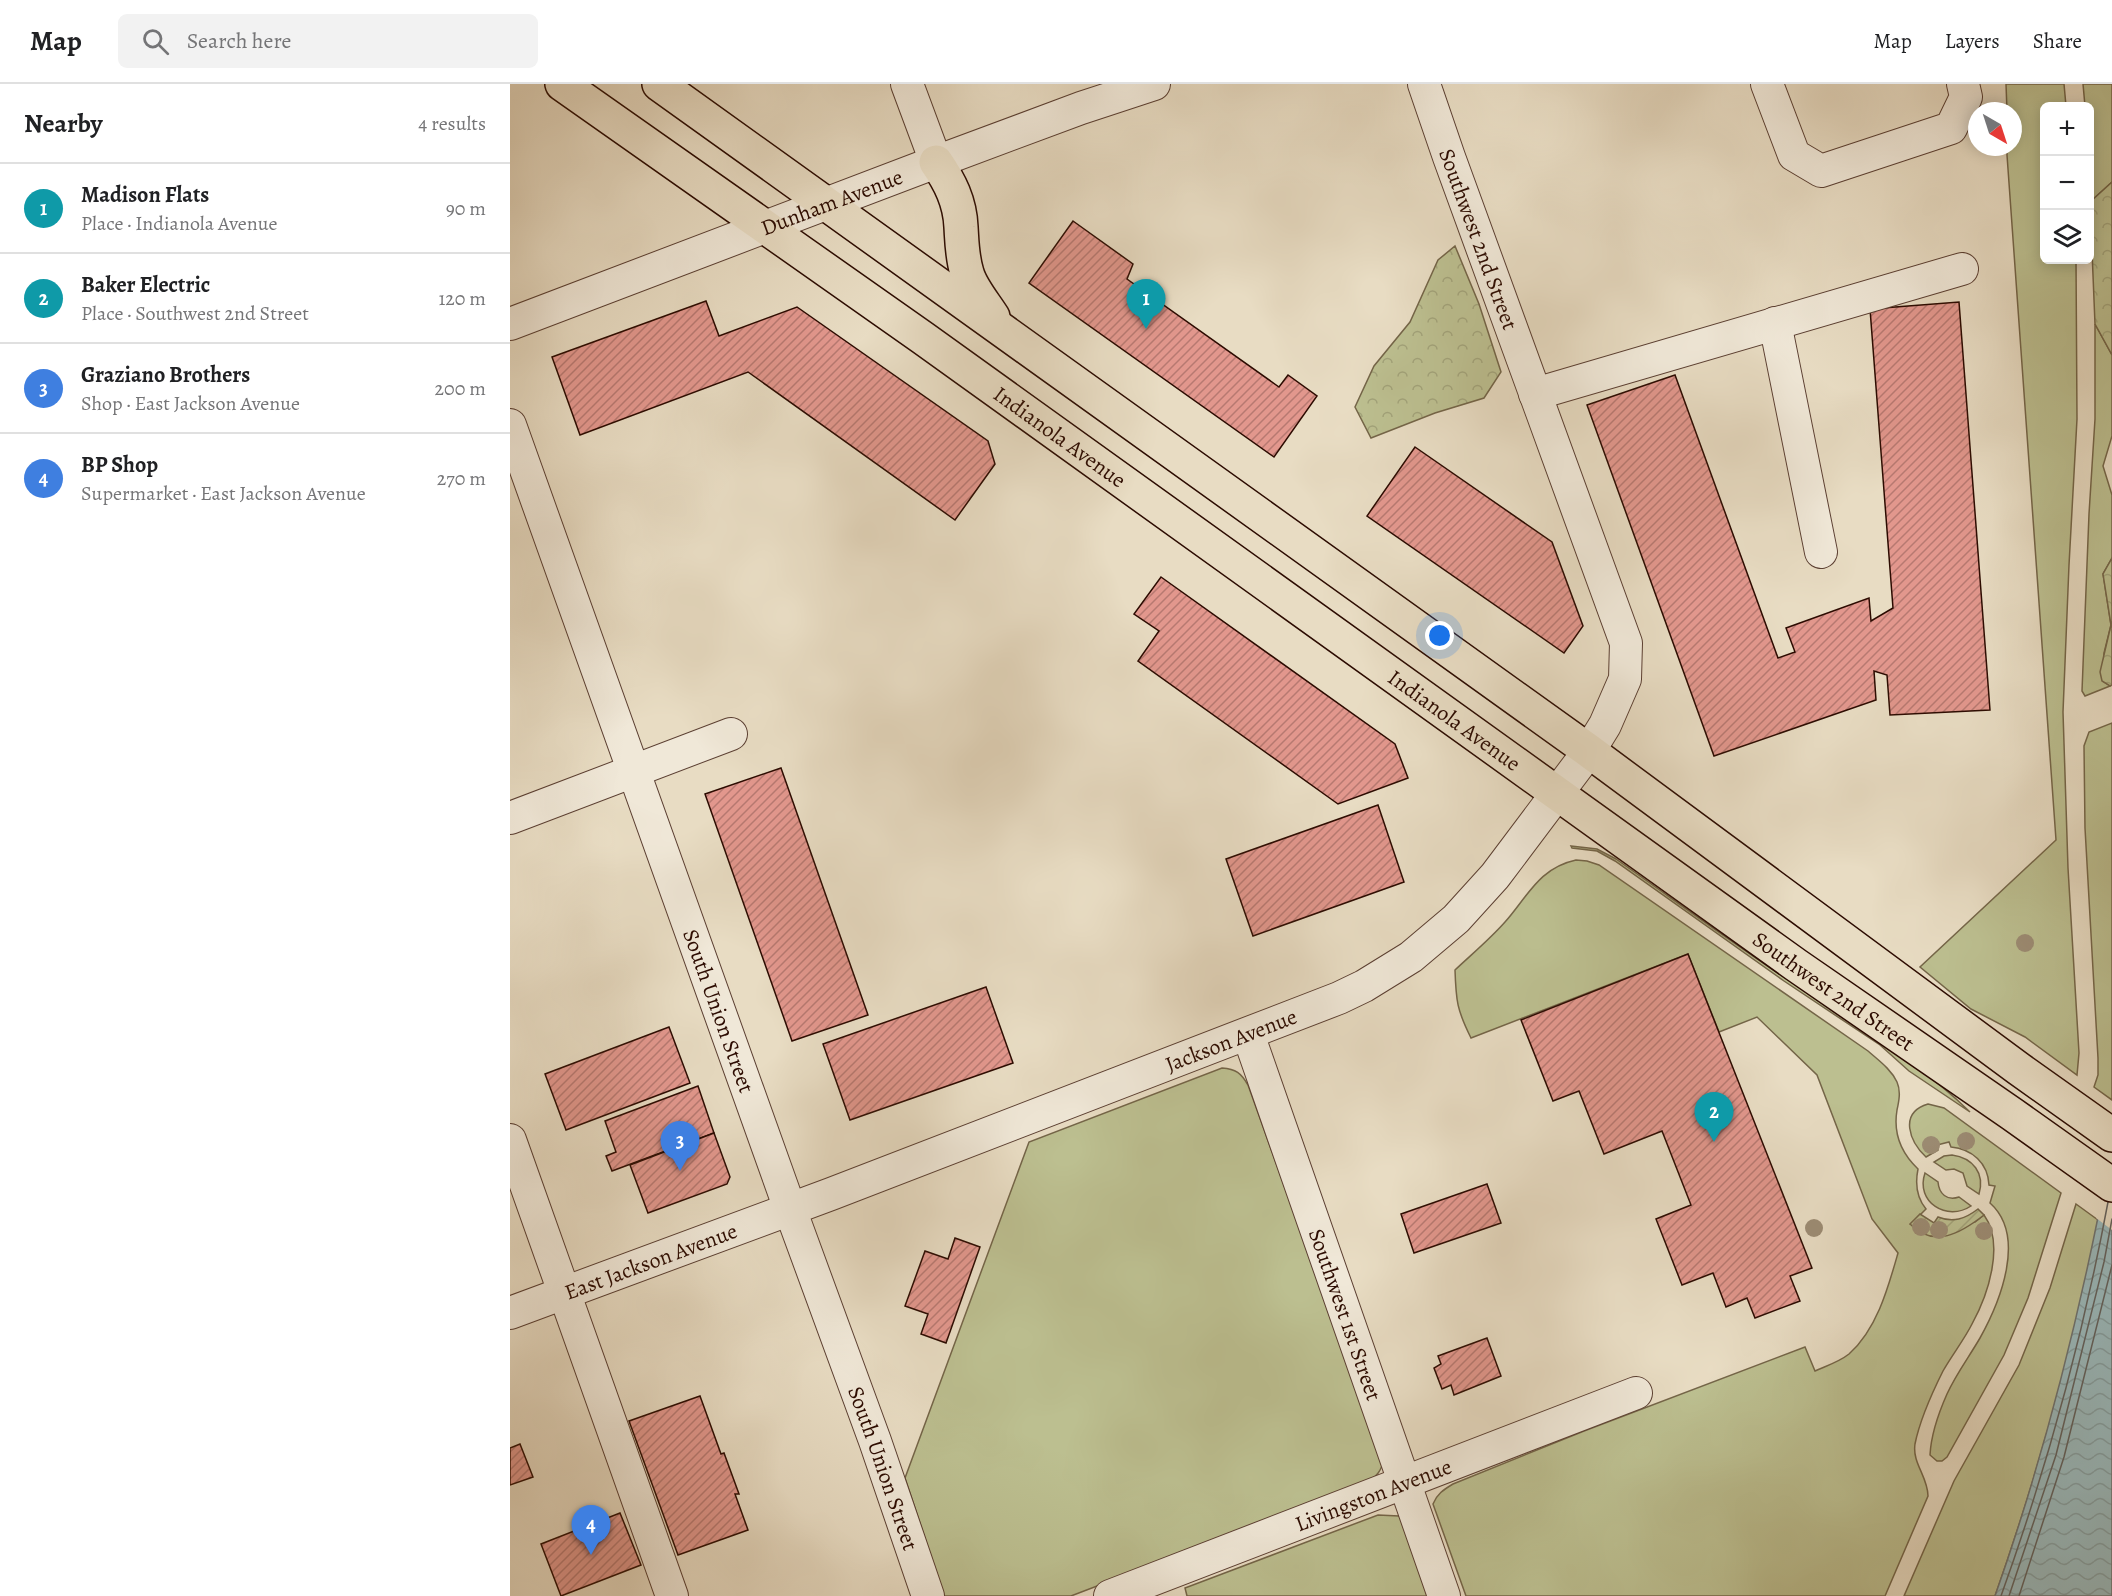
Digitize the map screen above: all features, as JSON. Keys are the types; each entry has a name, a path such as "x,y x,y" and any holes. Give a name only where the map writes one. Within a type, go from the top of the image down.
{"main road":[{"name":"Indianola Avenue","path":"562,84 1556,793"},
{"path":"659,84 1589,751"},
{"path":"936,162 948,180 956,199 961,224 961,251 968,277 1002,332"},
{"name":"Southwest 2nd Street","path":"1589,751 2019,1069 2112,1135"},
{"name":"Southwest 2nd Street","path":"1556,793 2112,1185"}],"street":[{"path":"907,84 936,162"},
{"name":"Dunham Avenue","path":"510,324 936,162 1081,108 1154,84"},
{"name":"Southwest 2nd Street","path":"1424,84 1626,643 1625,679 1605,725 1589,751"},
{"path":"1767,84 1794,155 1821,171 1951,128 1966,97 1963,84"},
{"path":"1535,394 1962,269"},
{"path":"1774,323 1821,552"},
{"name":"South Union Street","path":"510,425 790,1209 864,1409 928,1596"},
{"path":"510,818 731,734"},
{"name":"Jackson Avenue","path":"790,1209 1248,1034 1339,998 1388,973 1442,933 1476,899 1589,751"},
{"name":"Southwest 1st Street","path":"1248,1034 1444,1596"},
{"path":"510,1140 672,1596"},
{"name":"East Jackson Avenue","path":"510,1313 790,1209"},
{"name":"Livingston Avenue","path":"1110,1596 1636,1393"}],"green space":[{"path":"2006,84 2064,84 2066,102 2040,102 2040,264 2076,264 2077,419 2063,712 2068,868 2079,1053 2077,1075 2025,1037 1971,1009 1920,967 2056,840 2007,156 2022,156 2022,102 2007,102"},
{"path":"2083,84 2112,84 2112,182 2094,198 2094,102 2085,102"},
{"path":"2112,182 2112,355 2095,324 2093,264 2094,198"},
{"path":"1455,246 1479,304 1501,372 1484,398 1435,413 1371,438 1355,407 1374,366 1410,322 1438,260"},
{"path":"2095,324 2112,355 2112,436 2103,466 2112,495 2112,558 2103,574 2111,625 2104,653 2103,681 2110,686 2085,696 2082,691 2095,419"},
{"path":"2112,558 2112,685 2110,686 2102,681 2100,672 2111,625 2103,574"},
{"path":"2112,723 2112,1100 2094,1087 2098,1075 2098,1058 2085,828 2084,746 2089,732"},
{"path":"1571,846 1597,849 1616,859 1754,957 1910,1062 1970,1112 1909,1071 1880,1045 1784,981 1615,861 1597,851"},
{"path":"1576,860 1599,865 1880,1061 1898,1085 1897,1135 1903,1150 1918,1169 1917,1190 1926,1209 1911,1224 1975,1222 1984,1215 1990,1227 1994,1255 1984,1299 1939,1379 1927,1406 1915,1444 1916,1457 1926,1483 1928,1496 1885,1596 1466,1596 1433,1504 1443,1490 1584,1431 1805,1347 1815,1371 1837,1362 1849,1354 1867,1333 1880,1307 1898,1253 1872,1219 1817,1075 1757,1017 1719,1032 1688,954 1471,1038 1458,1005 1455,970 1499,928 1543,876 1563,864"},
{"path":"1222,1068 1238,1072 1248,1085 1383,1460 1380,1470 1369,1482 1071,1596 944,1596 905,1478 1029,1142"},
{"path":"1928,1104 1944,1108 2061,1193 2028,1298 2004,1355 1947,1457 1942,1461 1937,1461 1930,1455 1941,1408 1958,1373 1988,1323 2002,1288 2008,1251 2007,1233 2001,1217 1990,1203 1995,1186 1989,1185 1986,1170 1978,1158 1959,1148 1951,1147 1949,1142 1937,1145 1938,1150 1926,1157 1915,1144 1910,1121 1919,1108"},
{"path":"1952,1155 1966,1159 1976,1168 1980,1179 1979,1194 1967,1186 1963,1173 1954,1169 1946,1170 1934,1162 1944,1156"},
{"path":"1925,1173 1938,1182 1944,1196 1959,1197 1971,1206 1952,1212 1935,1206 1925,1193 1923,1183"},
{"path":"2076,1204 2098,1220 2053,1410 2026,1504 1995,1596 1904,1596 1954,1481 2019,1365 2050,1288"},
{"path":"1978,1209 1984,1215 1966,1228 1947,1236 1928,1236 1910,1224 1920,1214 1934,1223 1938,1217 1949,1220 1959,1219"},
{"path":"1378,1515 1399,1516 1405,1523 1430,1596 1187,1596 1185,1588"}],"water":[{"path":"2112,1145 2112,1596 1995,1596 2031,1485 2062,1373 2089,1259"}],"pier":[{"path":"2112,1142 2112,1230 2096,1218 2109,1145"}],"building":[{"path":"1073,221 1133,264 1127,279 1279,387 1288,375 1317,396 1274,457 1029,283"},
{"path":"706,301 719,336 797,307 988,441 995,464 955,520 748,372 580,435 552,357"},
{"path":"1959,302 1990,710 1890,715 1887,675 1874,671 1876,700 1714,756 1587,405 1675,375 1778,658 1795,652 1786,628 1869,598 1871,621 1893,608 1870,309"},
{"path":"1415,447 1552,542 1583,626 1564,653 1367,516"},
{"path":"1161,577 1395,744 1408,778 1338,804 1138,661 1159,631 1134,614"},
{"path":"781,768 868,1015 792,1041 705,794"},
{"path":"1378,805 1404,882 1253,936 1226,859"},
{"path":"1688,954 1812,1268 1790,1276 1800,1301 1755,1318 1747,1298 1726,1307 1713,1273 1682,1285 1656,1219 1691,1205 1662,1131 1604,1154 1579,1091 1553,1101 1521,1020"},
{"path":"986,987 1013,1063 850,1120 823,1044"},
{"path":"669,1027 690,1083 566,1130 545,1074"},
{"path":"698,1086 714,1133 612,1171 606,1156 616,1152 605,1121"},
{"path":"714,1133 730,1177 727,1184 648,1213 630,1165"},
{"path":"1487,1184 1501,1223 1414,1253 1401,1214"},
{"path":"955,1238 980,1247 946,1343 921,1334 928,1314 905,1306 925,1251 948,1259"},
{"path":"1487,1338 1501,1376 1454,1395 1451,1385 1442,1389 1434,1368 1441,1364 1438,1356"},
{"path":"700,1396 721,1454 724,1453 739,1494 735,1494 748,1530 678,1555 629,1421"},
{"path":"520,1444 533,1477 510,1485 510,1448"},
{"path":"620,1513 641,1565 561,1596 541,1544"}],"place":[{"name":"Madison Flats","path":"1146,329"},
{"name":"Baker Electric","path":"1714,1142"},
{"name":"Graziano Brothers","path":"680,1171"},
{"name":"BP Shop","path":"591,1555"}]}
